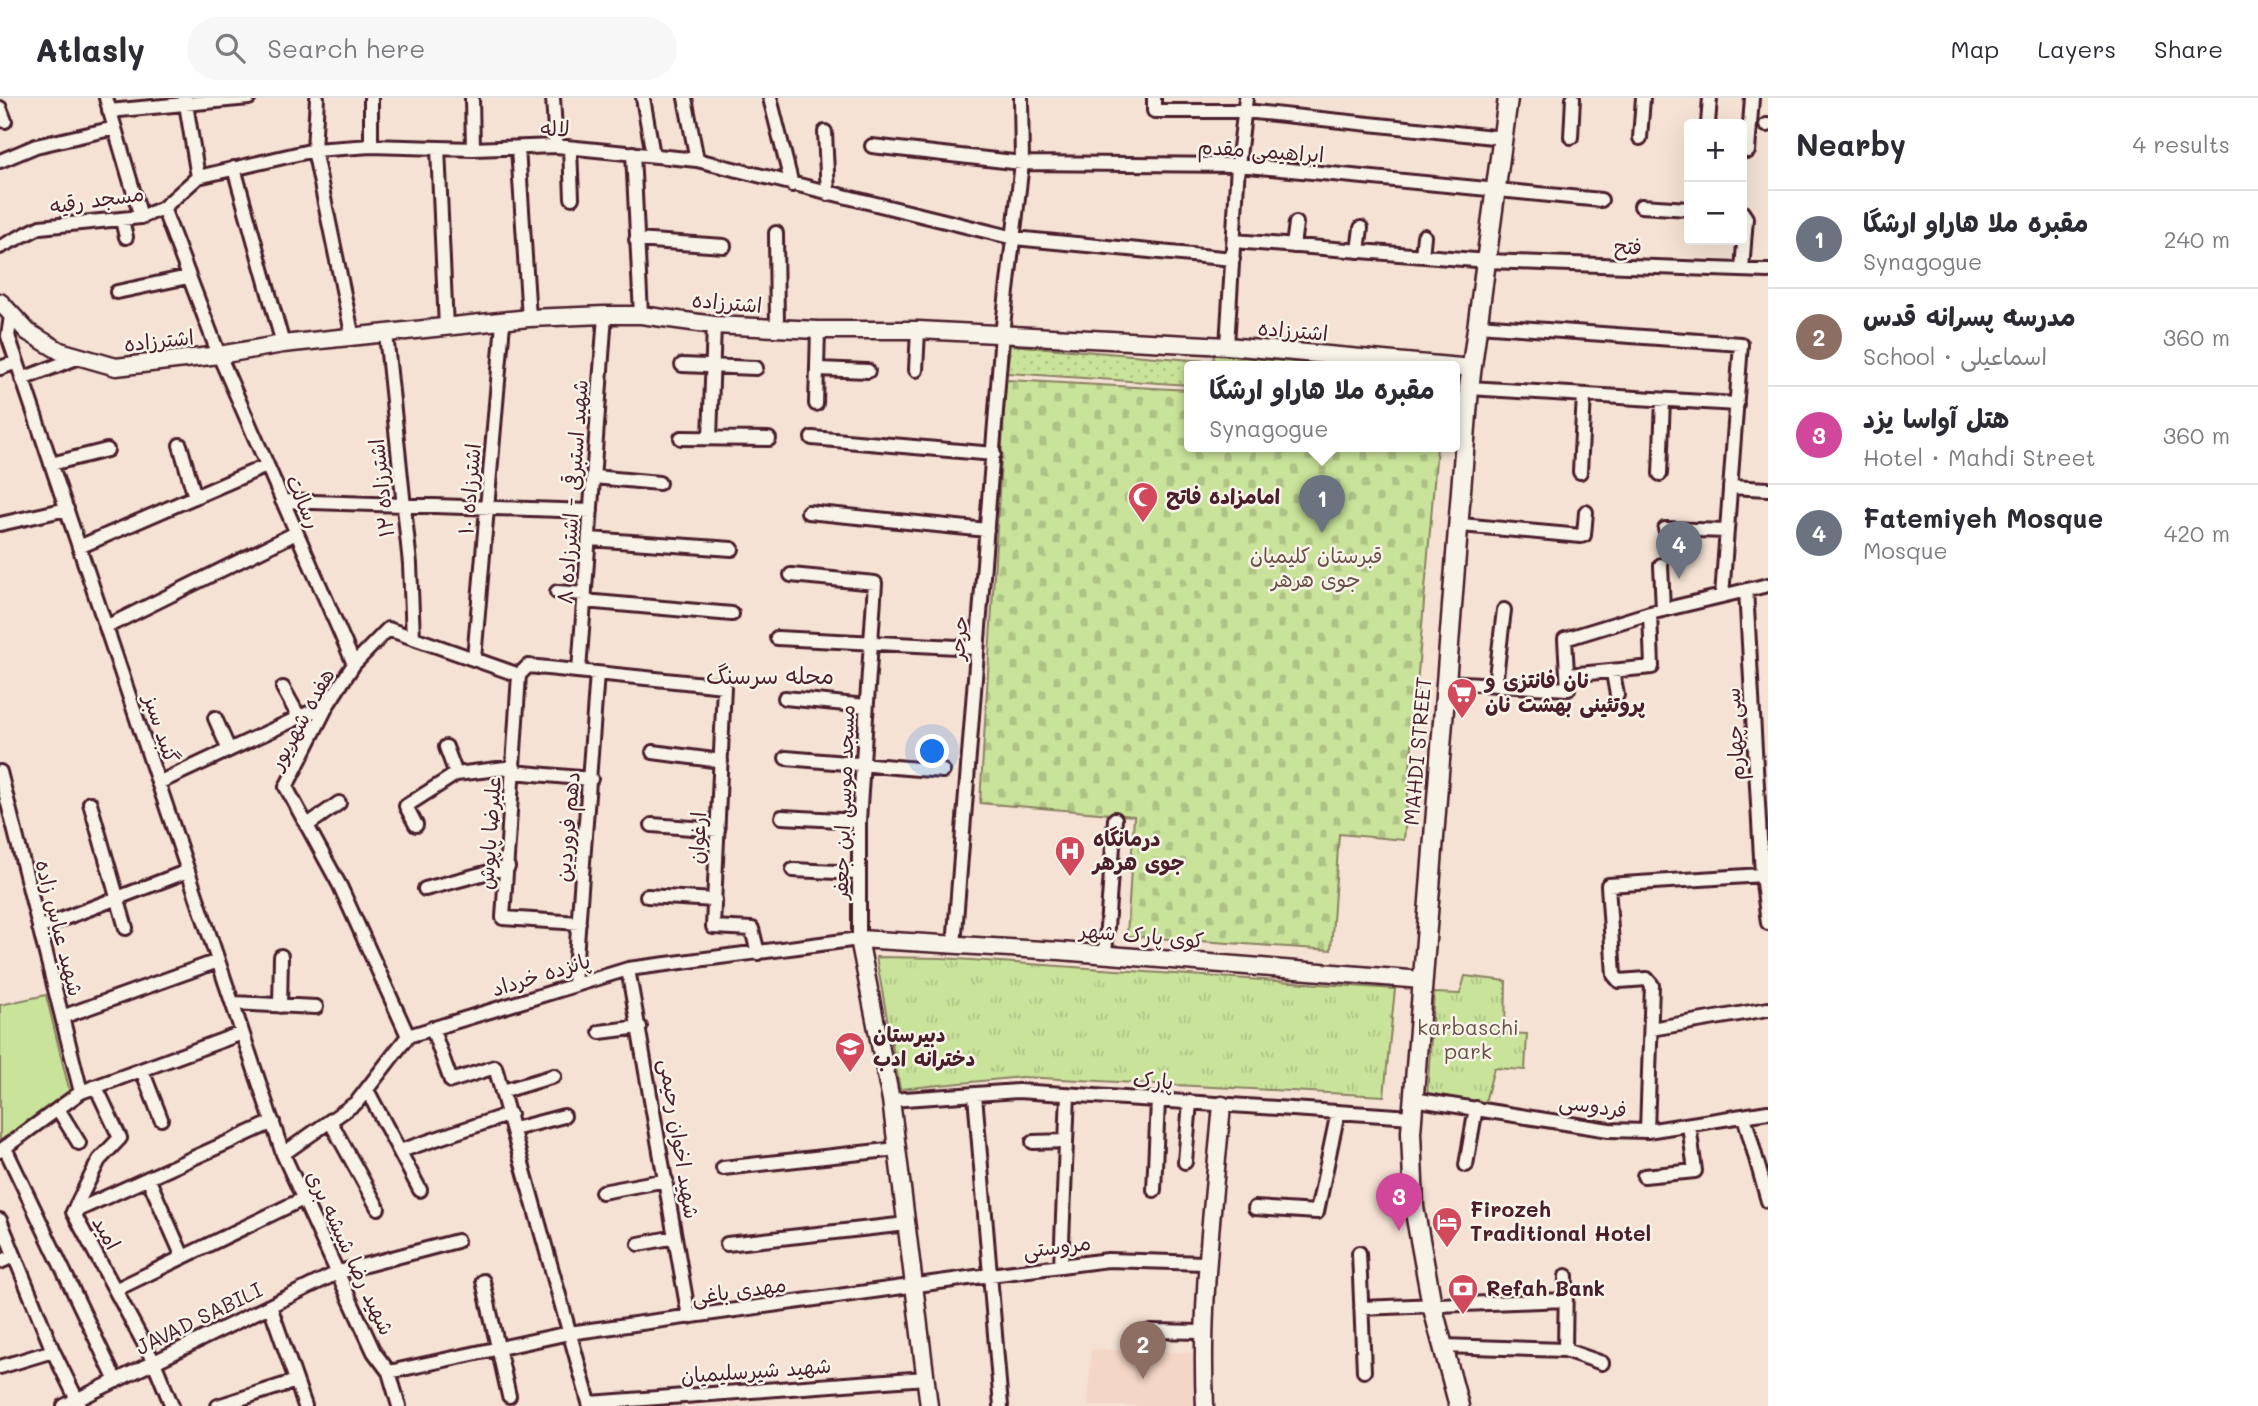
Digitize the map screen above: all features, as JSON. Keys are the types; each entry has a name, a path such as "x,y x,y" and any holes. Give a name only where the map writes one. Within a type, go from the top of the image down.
{"main road":[{"name":"MAHDI STREET","path":"1459,1406 1432,1305 1414,1208 1413,1108 1461,524 1469,388 1508,98"}],"street":[{"path":"106,98 141,217"},
{"path":"110,111 186,101 249,98"},
{"path":"317,98 314,150 354,338"},
{"path":"371,98 372,146"},
{"path":"472,98 473,149"},
{"path":"552,98 556,146"},
{"path":"643,98 653,155"},
{"path":"685,98 696,160"},
{"path":"770,98 792,185"},
{"name":"حرحر","path":"954,946 1002,334 1022,163 1021,98"},
{"path":"1154,98 1154,111 1245,105 1503,138"},
{"path":"1571,137 1573,98"},
{"path":"1640,138 1643,98"},
{"path":"1708,119 1710,98"},
{"path":"1748,151 1752,98"},
{"path":"186,101 198,177"},
{"path":"1227,346 1238,165 1245,105"},
{"path":"0,107 5,121"},
{"path":"0,160 36,146 115,128"},
{"path":"825,132 828,194"},
{"name":"لاله","path":"314,150 372,146 473,149 556,146 696,160 1014,238 1233,259"},
{"name":"ابراهیمی مقدم","path":"872,146 1022,163 1238,165 1496,192 1601,200"},
{"path":"438,148 446,328"},
{"path":"518,148 529,318"},
{"path":"570,148 572,198"},
{"name":"مسجد رقیه","path":"0,247 40,227 141,217 163,208 198,177 314,150"},
{"path":"633,153 640,315"},
{"path":"234,168 283,344"},
{"path":"1641,206 1684,209"},
{"name":"رسالت","path":"163,208 219,355 354,664"},
{"path":"122,220 126,237"},
{"path":"1293,246 1296,223"},
{"path":"1359,251 1361,228"},
{"path":"776,233 777,328"},
{"path":"1422,256 1424,236"},
{"path":"636,240 724,246"},
{"name":"فتح","path":"1234,241 1488,261 1768,271"},
{"path":"1742,270 1744,245"},
{"path":"117,292 188,277"},
{"name":"اشترزاده","path":"0,302 28,332 77,358 116,366 219,355 283,344 503,323 529,318 605,315 640,315 714,325 818,330 918,330 1227,346 1394,361"},
{"name":"شهید استبرقی - اشترزاده ۸","path":"579,671 605,315"},
{"name":"گنبد سبز","path":"11,316 8,336 283,1154"},
{"name":"اشترزاده ۱۰","path":"474,659 503,323"},
{"path":"710,438 714,325"},
{"path":"1478,325 1739,342 1742,346 1722,596"},
{"path":"816,404 818,330"},
{"path":"916,370 918,330"},
{"name":"اشترزاده ۱۲","path":"386,334 410,564 413,638"},
{"path":"23,379 77,358"},
{"path":"0,368 17,362"},
{"path":"682,365 756,368"},
{"name":"اشترزاده","path":"1460,367 1472,368"},
{"path":"817,369 868,371"},
{"path":"1469,388 1737,404"},
{"path":"1580,472 1584,395"},
{"path":"1660,474 1663,400"},
{"path":"812,438 994,454"},
{"path":"681,439 769,439"},
{"path":"180,445 195,497"},
{"path":"51,464 107,450"},
{"path":"79,547 266,466"},
{"path":"594,477 659,483"},
{"path":"1730,487 1768,489"},
{"path":"282,501 591,511"},
{"path":"0,524 66,509"},
{"path":"808,512 987,530"},
{"path":"1461,524 1581,536 1584,535 1586,512"},
{"path":"1665,529 1727,531"},
{"path":"106,627 296,533"},
{"path":"589,539 732,549"},
{"path":"1568,675 1613,673 1653,666 1661,565"},
{"name":"مسجد موسی ابن جعفر","path":"791,575 875,583 859,821 859,939"},
{"path":"1446,682 1568,689 1565,639 1657,612 1768,585"},
{"name":"سی چهارم","path":"1746,590 1762,875 1768,923"},
{"path":"556,592 732,614"},
{"path":"1495,685 1504,610"},
{"name":"هفده شهریور","path":"408,1036 309,824 286,787 328,704 354,664 388,629 519,675"},
{"path":"777,638 977,649"},
{"path":"519,675 528,666 597,673"},
{"name":"ارغوان","path":"597,673 724,686 713,928 752,929 758,953"},
{"name":"دهم فروردین","path":"574,984 592,779 597,673"},
{"path":"1613,673 1617,695"},
{"name":"علیرضا پاپوش","path":"519,675 503,918 579,923"},
{"path":"283,688 299,717"},
{"path":"785,698 866,706"},
{"path":"158,783 328,704"},
{"path":"215,718 229,750"},
{"path":"446,747 456,774"},
{"path":"653,752 721,761"},
{"path":"786,758 943,771"},
{"path":"416,825 406,806 456,774 514,769 592,779"},
{"name":"شهید عباس زاده","path":"0,772 81,1093"},
{"path":"90,803 126,928"},
{"path":"309,824 339,803"},
{"path":"782,817 859,821"},
{"path":"1105,954 1115,819"},
{"path":"652,825 718,830"},
{"path":"425,889 508,867"},
{"path":"793,870 859,873"},
{"path":"39,928 188,871"},
{"path":"1647,1131 1650,981 1619,981 1614,975 1608,885 1762,875"},
{"path":"646,895 715,900"},
{"path":"859,939 891,1100 929,1406"},
{"name":"کوی پارک شهر","path":"859,939 1105,954 1422,980"},
{"name":"پانزده خرداد","path":"408,1036 628,969 859,939"},
{"path":"280,1006 281,956"},
{"path":"62,1017 218,961"},
{"name":"شهید اخوان رحیمی","path":"628,969 688,1317"},
{"path":"233,1003 316,1007"},
{"path":"1651,1029 1768,1009"},
{"path":"600,1031 640,1027"},
{"path":"432,1028 451,1081 495,1067 590,1404"},
{"path":"116,1381 2,1149 81,1093 242,1032"},
{"path":"283,1154 357,1102 408,1036"},
{"path":"142,1070 161,1119"},
{"path":"503,1091 554,1076"},
{"name":"امید","path":"96,1087 120,1138 99,1160 73,1212 154,1362 172,1406"},
{"path":"367,1090 420,1190"},
{"name":"پارک","path":"891,1100 1018,1091 1338,1112 1413,1108"},
{"path":"1061,1266 1068,1094"},
{"path":"975,1095 1001,1406"},
{"path":"1154,1191 1158,1101"},
{"path":"1185,1162 1190,1102"},
{"path":"1205,1406 1202,1332 1205,1263 1222,1105"},
{"name":"فردوسی","path":"1413,1108 1476,1108 1609,1130 1647,1131 1768,1112"},
{"path":"1466,1165 1476,1108"},
{"path":"58,1109 79,1143"},
{"path":"1255,1208 1317,1212 1338,1112"},
{"path":"400,1151 510,1114"},
{"path":"514,1129 564,1116"},
{"path":"1744,1116 1768,1201"},
{"path":"330,1121 378,1208"},
{"path":"73,1212 273,1122"},
{"path":"1644,1176 1695,1171 1689,1125"},
{"path":"1033,1142 1066,1141"},
{"path":"723,1168 897,1149"},
{"name":"شهید رضا شیشه بری","path":"283,1154 374,1352 390,1372 399,1406"},
{"path":"148,1178 183,1257"},
{"path":"602,1192 666,1180"},
{"path":"115,1290 303,1199"},
{"path":"0,1220 53,1351 79,1403"},
{"path":"727,1244 907,1224"},
{"path":"639,1244 675,1237"},
{"name":"JAVAD SABILI","path":"64,1406 79,1403 116,1381 339,1272 457,1241"},
{"path":"1359,1253 1364,1371"},
{"path":"0,1262 15,1256"},
{"name":"مروستی","path":"914,1287 1108,1260 1205,1263"},
{"path":"1565,1350 1566,1276"},
{"path":"483,1281 509,1396"},
{"name":"مهدی باغی","path":"390,1372 497,1346 569,1333 914,1287"},
{"path":"1361,1308 1566,1300"},
{"path":"270,1306 305,1406"},
{"path":"1150,1331 1202,1332"},
{"path":"1443,1346 1565,1350 1602,1363"},
{"path":"0,1367 53,1351"},
{"name":"شهید شیرسلیمیان","path":"590,1404 675,1401 758,1391 926,1378"},
{"path":"219,1406 296,1381"},
{"path":"758,1391 760,1406"}],"shaded area":[{"path":"1091,1349 1197,1353 1197,1406 1088,1406"}],"green space":[{"path":"1010,345 1204,361 1184,361 1184,385 1007,373"},
{"path":"1214,354 1290,361 1213,361"},
{"name":"قبرستان کلیمیان جوی هرهر","path":"1006,380 1184,390 1184,452 1437,452 1404,840 1339,834 1331,950 1127,936 1134,816 980,803"},
{"path":"876,957 942,958 1395,989 1384,1096 1022,1077 900,1089"},
{"name":"karbaschi park","path":"1465,976 1506,981 1505,1033 1527,1034 1525,1070 1494,1068 1484,1106 1427,1096 1434,993 1460,994"},
{"path":"46,995 71,1097 0,1150 0,1005"}],"place":[{"name":"امامزاده فاتح","path":"1143,524"},
{"name":"مقبره ملا هاراو ارشگا","path":"1322,533"},
{"name":"Fatemiyeh Mosque","path":"1679,579"},
{"name":"نان فانتزی و پروتئینی بهشت نان","path":"1462,720"},
{"name":"درمانگاه جوی هرهر","path":"1070,878"},
{"name":"دبیرستان دخترانه ادب","path":"850,1074"},
{"name":"هتل آواسا یزد","path":"1399,1231"},
{"name":"Firozeh Traditional Hotel","path":"1447,1249"},
{"name":"Refah Bank","path":"1463,1316"},
{"name":"مدرسه پسرانه قدس","path":"1143,1379"}],"district":[{"name":"محله سرسنگ","path":"770,676"}]}
